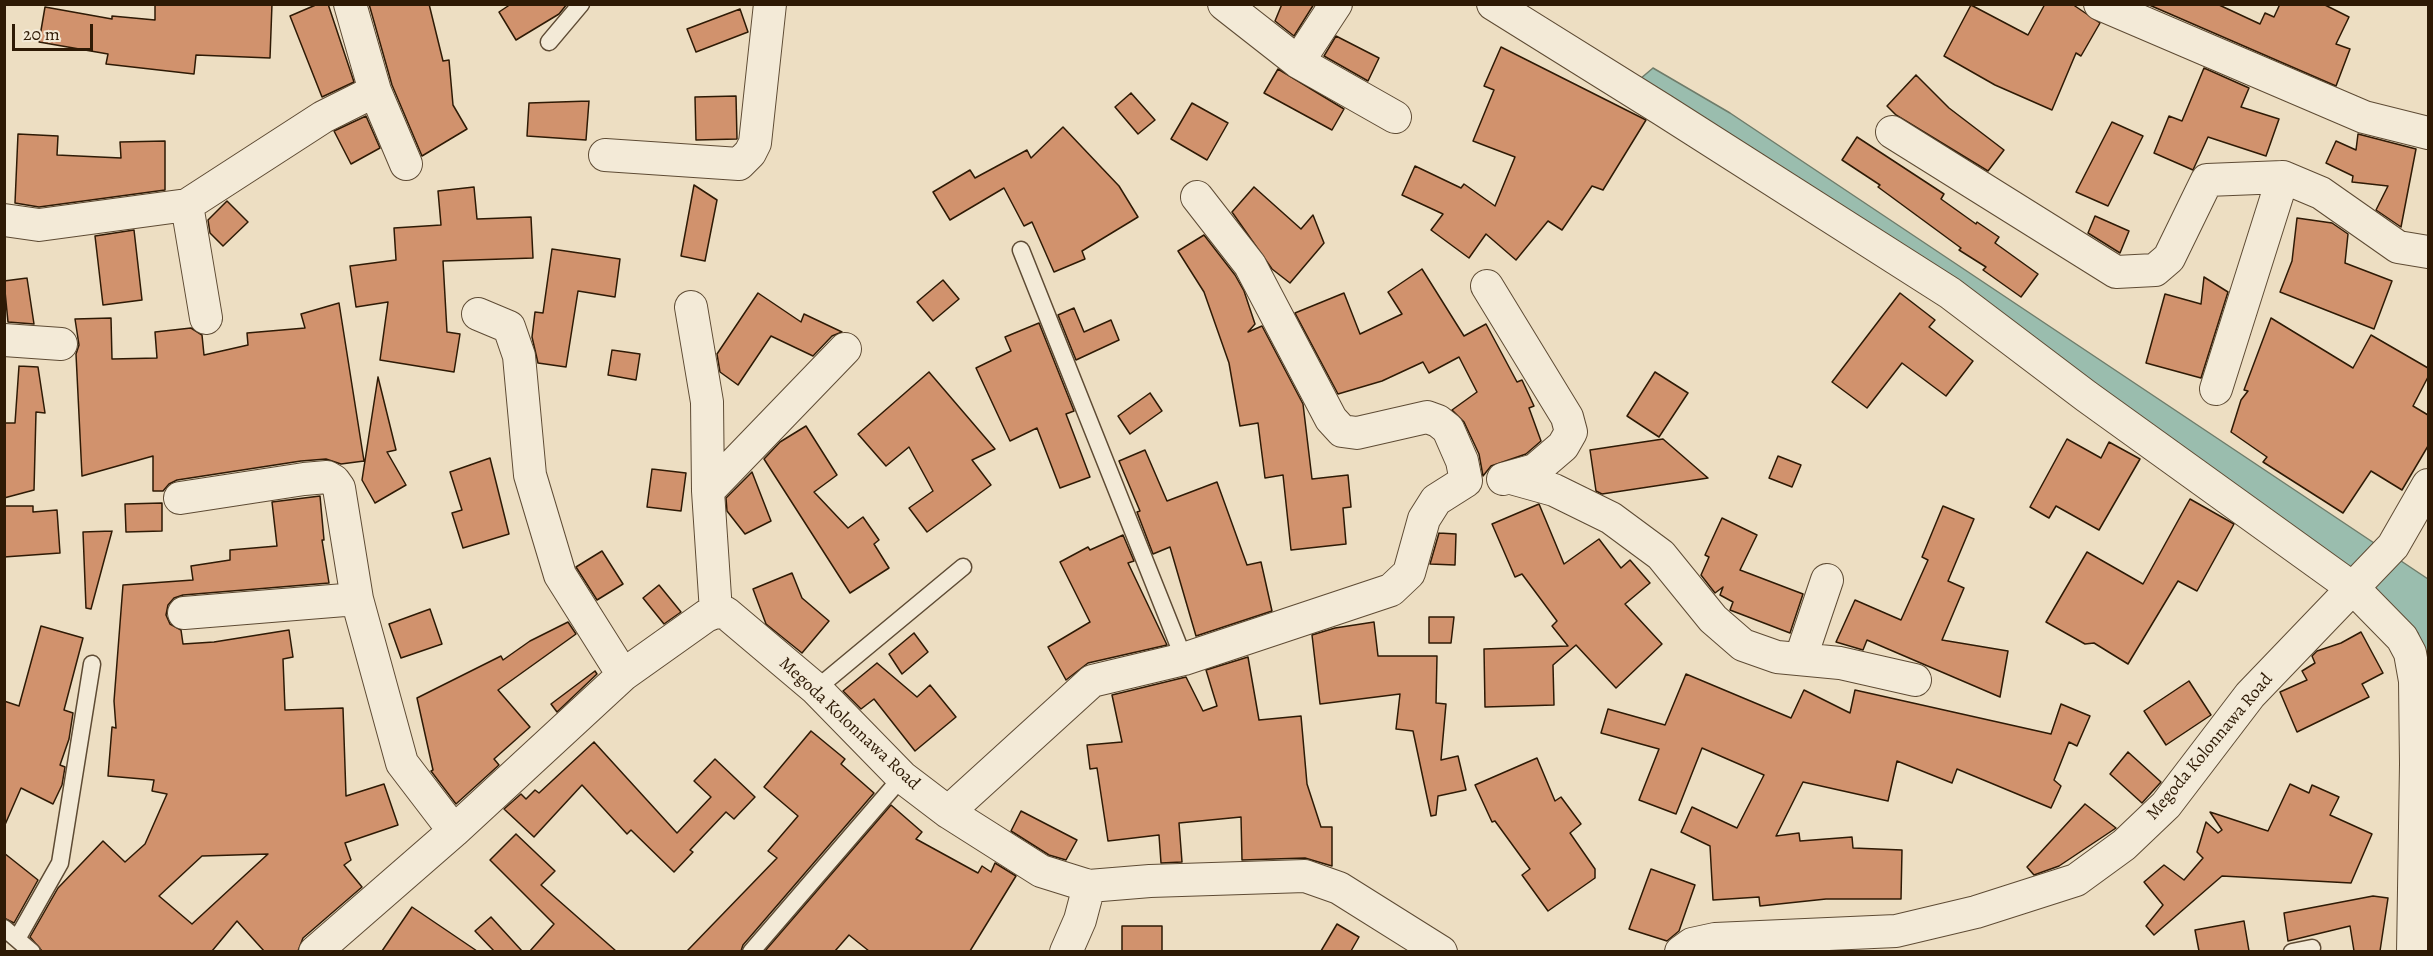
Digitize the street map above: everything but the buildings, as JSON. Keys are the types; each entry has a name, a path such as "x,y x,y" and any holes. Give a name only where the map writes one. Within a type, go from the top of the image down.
{"street":[{"path":"350,4 375,91 406,165"},
{"path":"604,155 739,164 750,153 755,142 770,4"},
{"path":"1224,4 1298,62 1395,117"},
{"path":"1298,62 1336,4"},
{"path":"1492,4 1664,110 1950,293 2086,396 2354,588 2402,638 2410,653 2415,681 2413,951"},
{"path":"2100,4 2364,117 2428,133"},
{"path":"4,220 39,225 188,205 323,117 375,91"},
{"path":"1892,132 2116,272 2155,270 2169,258 2207,180 2283,177 2321,193 2398,247 2428,252"},
{"path":"2216,389 2283,177"},
{"path":"1197,197 1250,265 1331,419 1342,431 1357,433 1428,417 1438,421 1448,429 1462,460 1466,481"},
{"path":"188,205 206,318"},
{"path":"948,812 1092,681 1184,659 1391,590 1409,573 1424,519 1436,500 1466,481 1486,482 1511,478 1534,470 1563,446 1571,432 1567,417 1486,286"},
{"path":"315,951 454,831 623,675 706,616 716,612 708,491 707,402 700,349 691,308"},
{"path":"478,314 509,327 519,356 530,475 560,575 623,675"},
{"path":"4,340 61,344"},
{"path":"708,491 845,349"},
{"path":"180,498 304,479 327,477 334,481 339,488 357,599 402,763 454,831"},
{"path":"1511,478 1554,490 1611,518 1661,555 1713,619 1743,645 1777,657 1801,657 1915,680"},
{"name":"Megoda Kolonnawa Road","path":"1681,951 1692,945 1715,939 1896,931 1977,912 2076,879 2124,845 2166,805 2250,695 2393,546 2428,485"},
{"path":"1801,657 1827,580"},
{"path":"184,613 357,599"},
{"name":"Megoda Kolonnawa Road","path":"716,612 726,613 816,689 902,777 948,812 1041,871 1089,886 1150,880 1305,876 1339,888 1441,951"},
{"path":"1066,951 1080,920 1089,886"}],"lane":[{"path":"549,42 581,4"},
{"path":"1021,250 1184,659"},
{"path":"816,689 963,567"},
{"path":"32,951 11,934 60,863 92,664"},
{"path":"751,951 902,777"},
{"path":"2292,951 2312,948"}],"shaded area":[{"path":"1653,68 1730,113 2428,579 2428,951 2427,684 2418,633 2314,542 1640,79"}]}
